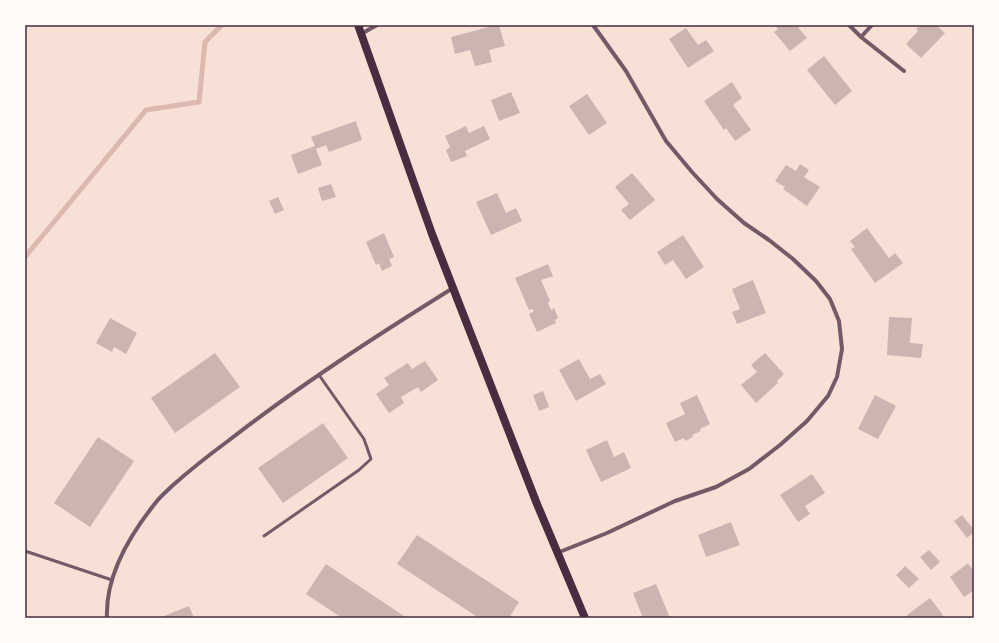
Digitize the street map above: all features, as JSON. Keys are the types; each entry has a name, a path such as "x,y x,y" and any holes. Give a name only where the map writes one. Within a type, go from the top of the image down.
{"main road":[{"path":"358,25 432,234 557,553 586,618"}],"street":[{"path":"361,34 377,25"},
{"path":"557,553 607,533 675,501 716,486 749,469 780,445 807,421 828,396 837,378 842,349 839,321 830,299 816,281 793,259 744,223 717,199 692,172 666,141 626,71 593,25"},
{"path":"849,25 861,37 904,71"},
{"path":"861,37 872,25"},
{"path":"107,618 106,606 112,580 122,554 132,536 158,500 194,467 246,427 383,332 453,288"}],"lane":[{"path":"264,536 359,470 370,459 364,439 319,375"},
{"path":"25,551 112,580"}],"building":[{"path":"499,25 505,46 489,50 492,62 475,66 470,50 455,54 451,37"},
{"path":"775,25 796,25 807,38 790,51 774,32 778,29"},
{"path":"920,25 936,25 945,33 921,58 906,44 918,31 916,29"},
{"path":"686,28 698,45 706,40 714,51 688,68 669,39"},
{"path":"824,56 852,91 835,105 807,70"},
{"path":"732,82 742,98 733,105 751,130 735,141 726,128 724,130 704,101"},
{"path":"511,92 520,113 499,121 491,100"},
{"path":"587,94 607,123 589,135 569,106"},
{"path":"356,121 362,140 329,152 326,145 316,149 322,165 298,174 291,155 315,146 311,137"},
{"path":"466,126 469,133 484,126 490,139 465,151 467,156 451,162 446,150 450,147 445,136"},
{"path":"800,164 809,170 804,177 820,187 807,206 783,189 785,187 775,181 786,165 796,171"},
{"path":"632,173 655,200 630,220 621,210 629,204 615,187"},
{"path":"331,184 336,197 322,201 318,188"},
{"path":"497,193 506,213 516,208 522,221 491,235 476,202"},
{"path":"278,197 284,210 275,214 269,201"},
{"path":"867,228 889,258 895,253 903,263 875,283 851,249 855,247 850,241"},
{"path":"384,233 394,257 389,259 392,266 382,271 379,263 376,265 366,242"},
{"path":"683,235 704,267 686,279 673,260 665,265 657,252"},
{"path":"548,264 553,276 541,280 550,301 548,303 551,310 554,308 558,318 555,320 556,323 537,332 529,314 534,311 532,309 529,310 515,278"},
{"path":"753,280 766,313 737,324 732,312 740,309 732,289"},
{"path":"889,317 912,318 910,343 923,344 921,358 887,355"},
{"path":"110,318 137,333 126,354 114,347 112,352 96,343"},
{"path":"215,353 240,387 175,433 151,398"},
{"path":"765,353 784,374 777,381 778,383 756,403 741,385 757,372 751,365"},
{"path":"579,359 590,379 600,374 606,384 576,401 559,370"},
{"path":"425,361 438,380 421,392 418,387 401,397 404,403 389,413 376,394 389,385 384,378 408,363 412,369"},
{"path":"543,391 549,407 539,411 533,395"},
{"path":"697,395 710,424 700,429 701,431 692,435 693,437 685,441 684,438 675,442 666,423 685,414 680,403"},
{"path":"875,395 896,406 878,439 858,429"},
{"path":"323,423 348,458 283,503 258,468"},
{"path":"98,437 134,461 90,527 54,503"},
{"path":"607,440 614,457 624,452 631,468 601,482 586,450"},
{"path":"812,474 825,493 805,506 810,514 798,522 780,495"},
{"path":"962,515 974,530 974,532 967,538 954,521"},
{"path":"731,522 740,545 706,557 698,535"},
{"path":"417,535 519,602 509,618 479,618 397,564"},
{"path":"929,550 940,562 931,570 920,557"},
{"path":"968,563 974,572 974,590 964,597 950,577"},
{"path":"326,564 407,618 342,618 306,594"},
{"path":"905,566 919,579 909,588 896,575"},
{"path":"656,584 670,618 643,618 633,593"},
{"path":"930,598 943,615 940,618 909,618 907,615"},
{"path":"189,606 194,618 159,618"}],"waterway":[{"path":"25,257 146,110 199,102 205,42 222,25"}]}
